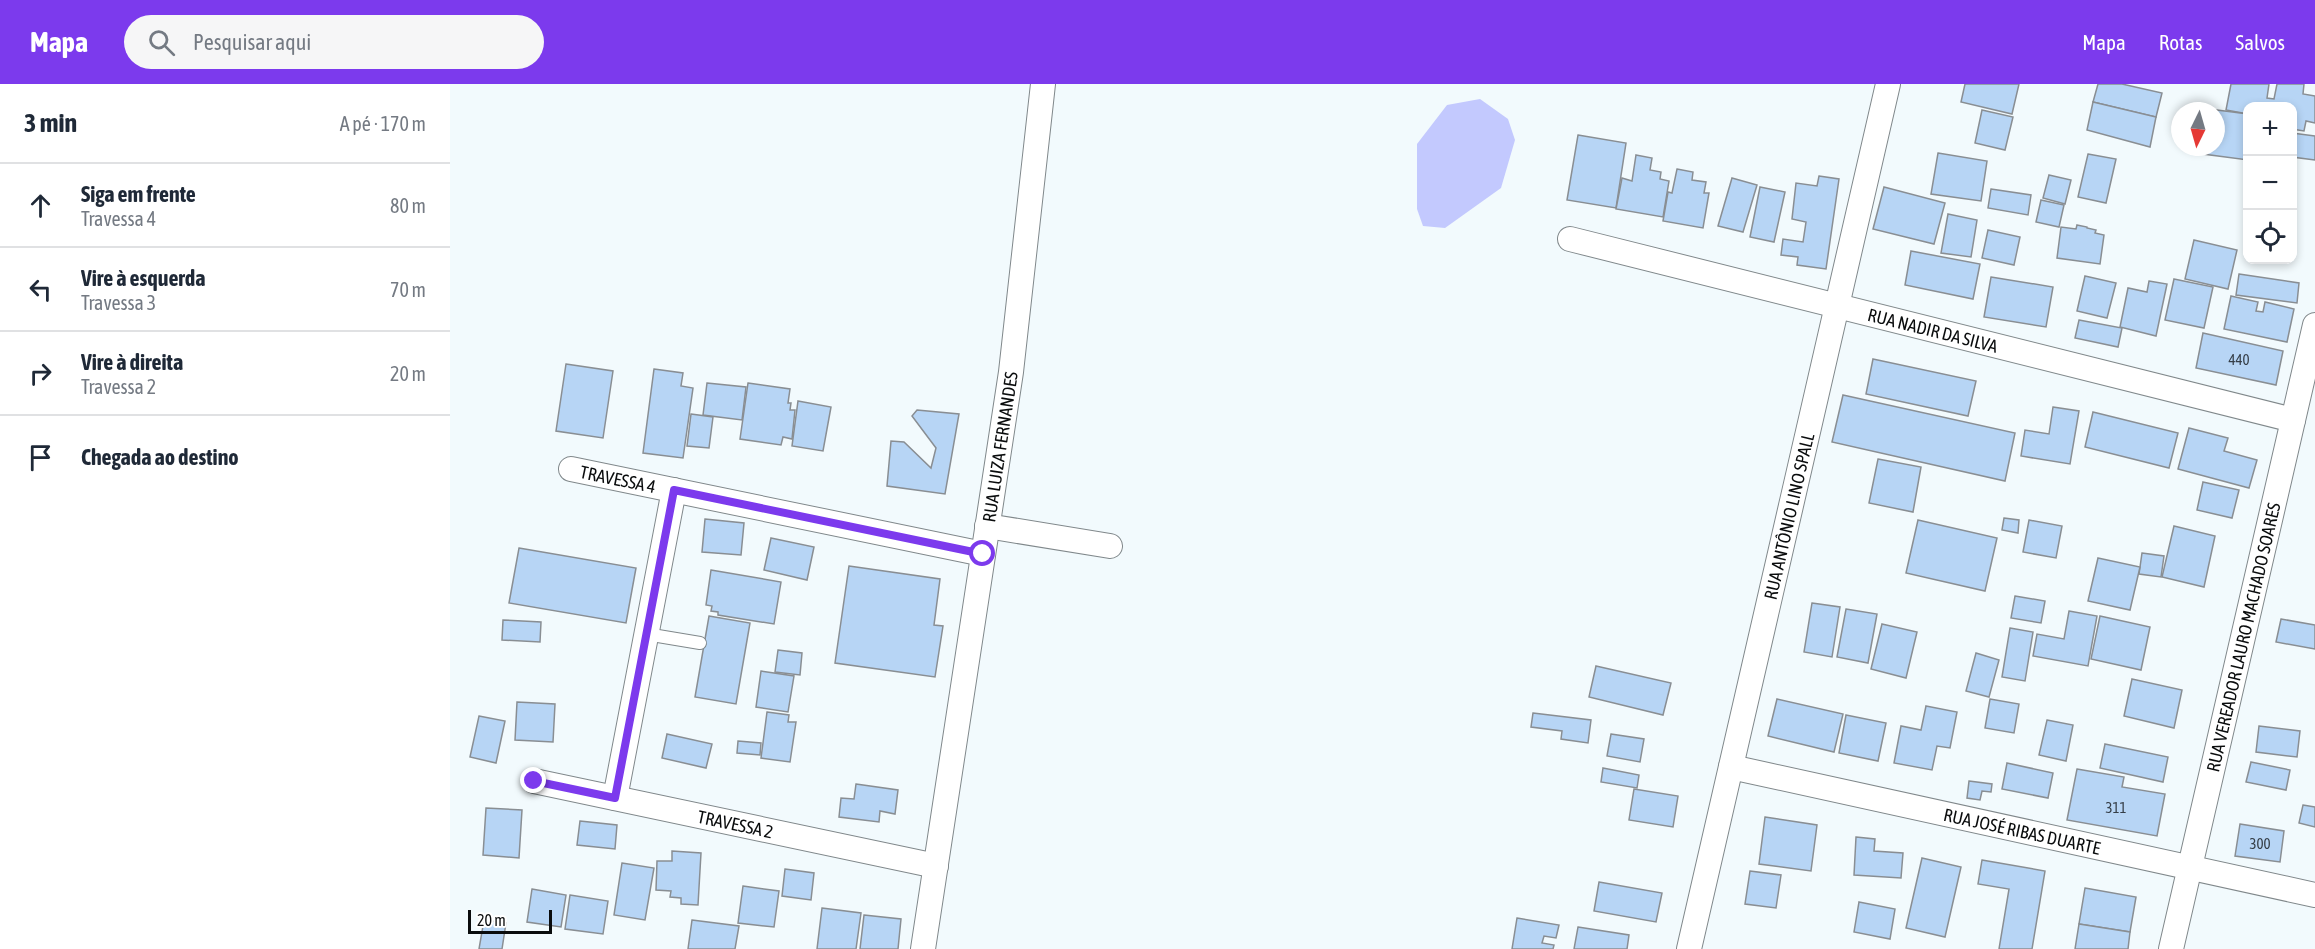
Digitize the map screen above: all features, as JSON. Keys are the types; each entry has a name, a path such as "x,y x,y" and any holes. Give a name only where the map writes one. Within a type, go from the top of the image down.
{"street":[{"name":"RUA LUIZA FERNANDES","path":"923,949 1011,372 1042,84"},
{"name":"RUA ANTÔNIO LINO SPALL","path":"1689,949 1888,84"},
{"name":"RUA NADIR DA SILVA","path":"1570,239 2293,420"},
{"name":"RUA VEREADOR LAURO MACHADO SOARES","path":"2171,949 2315,325"},
{"name":"TRAVESSA 4","path":"572,469 983,554"},
{"path":"615,798 674,490"},
{"path":"987,526 1110,546"},
{"name":"RUA JOSÉ RIBAS DUARTE","path":"1731,767 2315,896"},
{"name":"TRAVESSA 2","path":"534,781 936,866"}],"lane":[{"path":"646,634 700,643"}],"water":[{"path":"1480,99 1508,119 1515,140 1501,188 1445,228 1423,226 1417,209 1417,144 1447,105"}],"building":[{"path":"1965,84 2019,84 2012,114 1961,102"},
{"path":"2098,84 2122,84 2162,93 2156,117 2093,102"},
{"path":"2231,84 2269,84 2267,98 2274,99 2277,84 2304,84 2303,94 2315,96 2315,123 2306,121 2304,131 2297,130 2297,102 2243,102 2243,113 2226,110"},
{"path":"2093,102 2156,117 2150,147 2087,130"},
{"path":"1982,110 2013,117 2005,150 1975,143"},
{"path":"2225,111 2243,113 2243,159 2218,156 2225,156"},
{"path":"2297,134 2315,136 2315,160 2297,158"},
{"path":"1578,135 1626,143 1616,208 1567,200"},
{"path":"1938,153 1987,161 1981,201 1931,194"},
{"path":"2088,154 2116,159 2106,203 2078,197"},
{"path":"1636,155 1652,158 1650,170 1661,172 1660,179 1669,181 1663,217 1616,209 1622,178 1632,181"},
{"path":"1677,169 1693,172 1692,180 1706,182 1704,193 1709,193 1703,228 1663,221 1668,192 1672,193"},
{"path":"2049,175 2071,180 2065,204 2043,198"},
{"path":"1819,176 1839,179 1826,269 1797,265 1798,257 1781,255 1783,239 1803,242 1806,222 1792,219 1796,183 1817,186"},
{"path":"1732,178 1757,185 1743,232 1718,226"},
{"path":"1760,187 1785,192 1774,242 1750,237"},
{"path":"1884,187 1945,203 1934,244 1873,229"},
{"path":"1991,189 2031,195 2028,215 1988,208"},
{"path":"2041,200 2064,205 2059,227 2036,222"},
{"path":"1948,214 1977,220 1971,257 1941,253"},
{"path":"2077,225 2096,230 2095,233 2104,235 2100,264 2057,258 2061,227 2076,229"},
{"path":"1988,230 2020,237 2014,265 1982,258"},
{"path":"2194,240 2237,250 2228,289 2185,279"},
{"path":"1911,251 1980,264 1973,299 1905,285"},
{"path":"2239,274 2299,283 2297,303 2236,295"},
{"path":"2085,276 2116,283 2107,318 2077,311"},
{"path":"1991,277 2053,287 2046,327 1984,317"},
{"path":"2174,279 2213,287 2204,328 2165,320"},
{"path":"2149,281 2167,284 2156,336 2120,327 2128,288 2147,292"},
{"path":"2231,296 2258,302 2256,311 2263,312 2265,302 2294,309 2287,342 2224,329"},
{"path":"2079,320 2122,328 2118,347 2075,338"},
{"path":"2203,333 2283,351 2276,385 2196,368"},
{"path":"1873,359 1976,381 1968,416 1866,394"},
{"path":"566,364 613,371 603,438 556,431"},
{"path":"654,369 683,373 681,386 693,388 683,458 643,453"},
{"path":"707,383 746,387 742,420 703,415"},
{"path":"748,383 790,389 788,403 791,403 790,410 795,410 792,439 783,437 781,445 740,439"},
{"path":"1843,395 2015,433 2005,481 1832,442"},
{"path":"798,401 831,407 823,451 792,446"},
{"path":"2053,407 2079,411 2070,464 2021,456 2025,430 2049,434"},
{"path":"917,410 959,414 945,494 887,486 891,441 904,442 931,468 936,448 912,416"},
{"path":"2093,412 2178,433 2169,468 2085,447"},
{"path":"691,414 713,417 709,448 687,446"},
{"path":"2189,428 2228,438 2224,451 2257,460 2249,488 2178,469"},
{"path":"1878,459 1921,467 1913,512 1869,503"},
{"path":"2203,482 2239,490 2232,518 2197,510"},
{"path":"2004,518 2019,520 2018,533 2002,530"},
{"path":"705,519 744,523 741,555 702,552"},
{"path":"1918,520 1997,538 1985,591 1906,573"},
{"path":"2029,520 2062,526 2056,558 2023,552"},
{"path":"2174,526 2215,536 2204,587 2162,577"},
{"path":"771,538 814,547 807,580 764,570"},
{"path":"519,548 636,568 626,623 509,603"},
{"path":"2142,553 2164,556 2161,577 2139,574"},
{"path":"2098,558 2140,567 2130,610 2088,601"},
{"path":"849,566 940,579 934,625 943,626 935,677 835,663"},
{"path":"711,570 781,582 774,624 718,615 718,612 711,611 712,606 706,605"},
{"path":"2015,596 2045,601 2041,623 2011,618"},
{"path":"1812,603 1840,607 1832,657 1804,652"},
{"path":"1846,609 1877,614 1868,663 1837,657"},
{"path":"2069,611 2097,616 2088,666 2033,656 2037,634 2064,639"},
{"path":"709,616 750,623 736,704 695,697"},
{"path":"2100,616 2150,627 2141,670 2091,659"},
{"path":"2281,619 2315,625 2315,649 2276,642"},
{"path":"503,620 541,622 540,642 502,640"},
{"path":"1882,624 1917,632 1906,678 1871,669"},
{"path":"2010,628 2033,632 2025,681 2002,677"},
{"path":"778,650 802,653 800,675 775,672"},
{"path":"1976,653 1999,660 1989,697 1966,691"},
{"path":"1596,666 1671,683 1663,715 1589,697"},
{"path":"761,671 794,676 788,712 756,707"},
{"path":"2132,679 2182,690 2174,728 2124,716"},
{"path":"1777,699 1843,714 1834,752 1768,736"},
{"path":"1990,699 2019,704 2014,733 1985,728"},
{"path":"517,702 555,704 553,742 515,740"},
{"path":"1926,706 1957,712 1950,748 1937,746 1932,770 1894,763 1901,726 1921,730"},
{"path":"767,712 789,715 788,722 796,722 790,762 761,758"},
{"path":"1533,713 1591,720 1588,743 1561,739 1562,731 1531,727"},
{"path":"1846,715 1886,723 1878,761 1839,753"},
{"path":"479,716 505,721 496,763 470,757"},
{"path":"2047,720 2073,725 2066,761 2039,755"},
{"path":"2259,726 2300,731 2297,757 2256,752"},
{"path":"667,734 712,744 706,768 662,758"},
{"path":"1611,734 1644,739 1640,762 1607,756"},
{"path":"738,741 761,743 760,755 737,753"},
{"path":"2105,744 2168,757 2163,782 2100,768"},
{"path":"2251,762 2290,770 2286,790 2246,782"},
{"path":"2007,763 2053,773 2048,798 2002,789"},
{"path":"1603,768 1639,775 1637,788 1601,782"},
{"path":"2077,769 2124,777 2122,787 2165,794 2157,836 2067,820"},
{"path":"1969,781 1992,784 1991,792 1982,791 1980,800 1967,798"},
{"path":"856,784 898,790 895,814 880,811 879,822 839,817 841,798 854,799"},
{"path":"1634,789 1678,796 1673,827 1629,820"},
{"path":"2303,805 2315,807 2315,827 2299,823"},
{"path":"486,808 522,810 519,858 483,855"},
{"path":"1765,817 1817,825 1811,871 1759,864"},
{"path":"580,821 617,825 615,849 577,845"},
{"path":"2240,824 2284,831 2280,862 2235,856"},
{"path":"1856,837 1875,839 1874,851 1903,853 1901,878 1854,875"},
{"path":"672,851 701,853 698,905 681,904 681,898 670,897 671,891 656,890 657,861 672,861"},
{"path":"1922,858 1961,867 1945,937 1906,928"},
{"path":"1982,860 2045,871 2032,949 1999,949 2009,889 1978,884"},
{"path":"622,863 654,868 645,920 614,915"},
{"path":"785,869 814,873 811,900 782,896"},
{"path":"1750,871 1781,875 1776,908 1745,904"},
{"path":"1599,882 1662,893 1656,922 1594,911"},
{"path":"743,886 779,891 774,927 738,923"},
{"path":"2085,888 2136,897 2130,932 2079,924"},
{"path":"532,889 566,895 561,927 527,922"},
{"path":"570,895 608,901 603,934 565,929"},
{"path":"1859,902 1895,909 1890,939 1854,932"},
{"path":"822,908 861,913 856,949 817,949"},
{"path":"864,915 901,919 898,949 860,949"},
{"path":"1517,918 1559,925 1556,938 1544,936 1542,943 1554,945 1553,949 1512,949"},
{"path":"484,920 506,923 502,949 479,949"},
{"path":"692,920 739,926 735,949 688,949"},
{"path":"2079,924 2130,932 2128,949 2075,949"},
{"path":"1578,927 1629,935 1627,949 1574,949"}],"route":[{"path":"534,781 615,798 674,490 983,554"}]}
